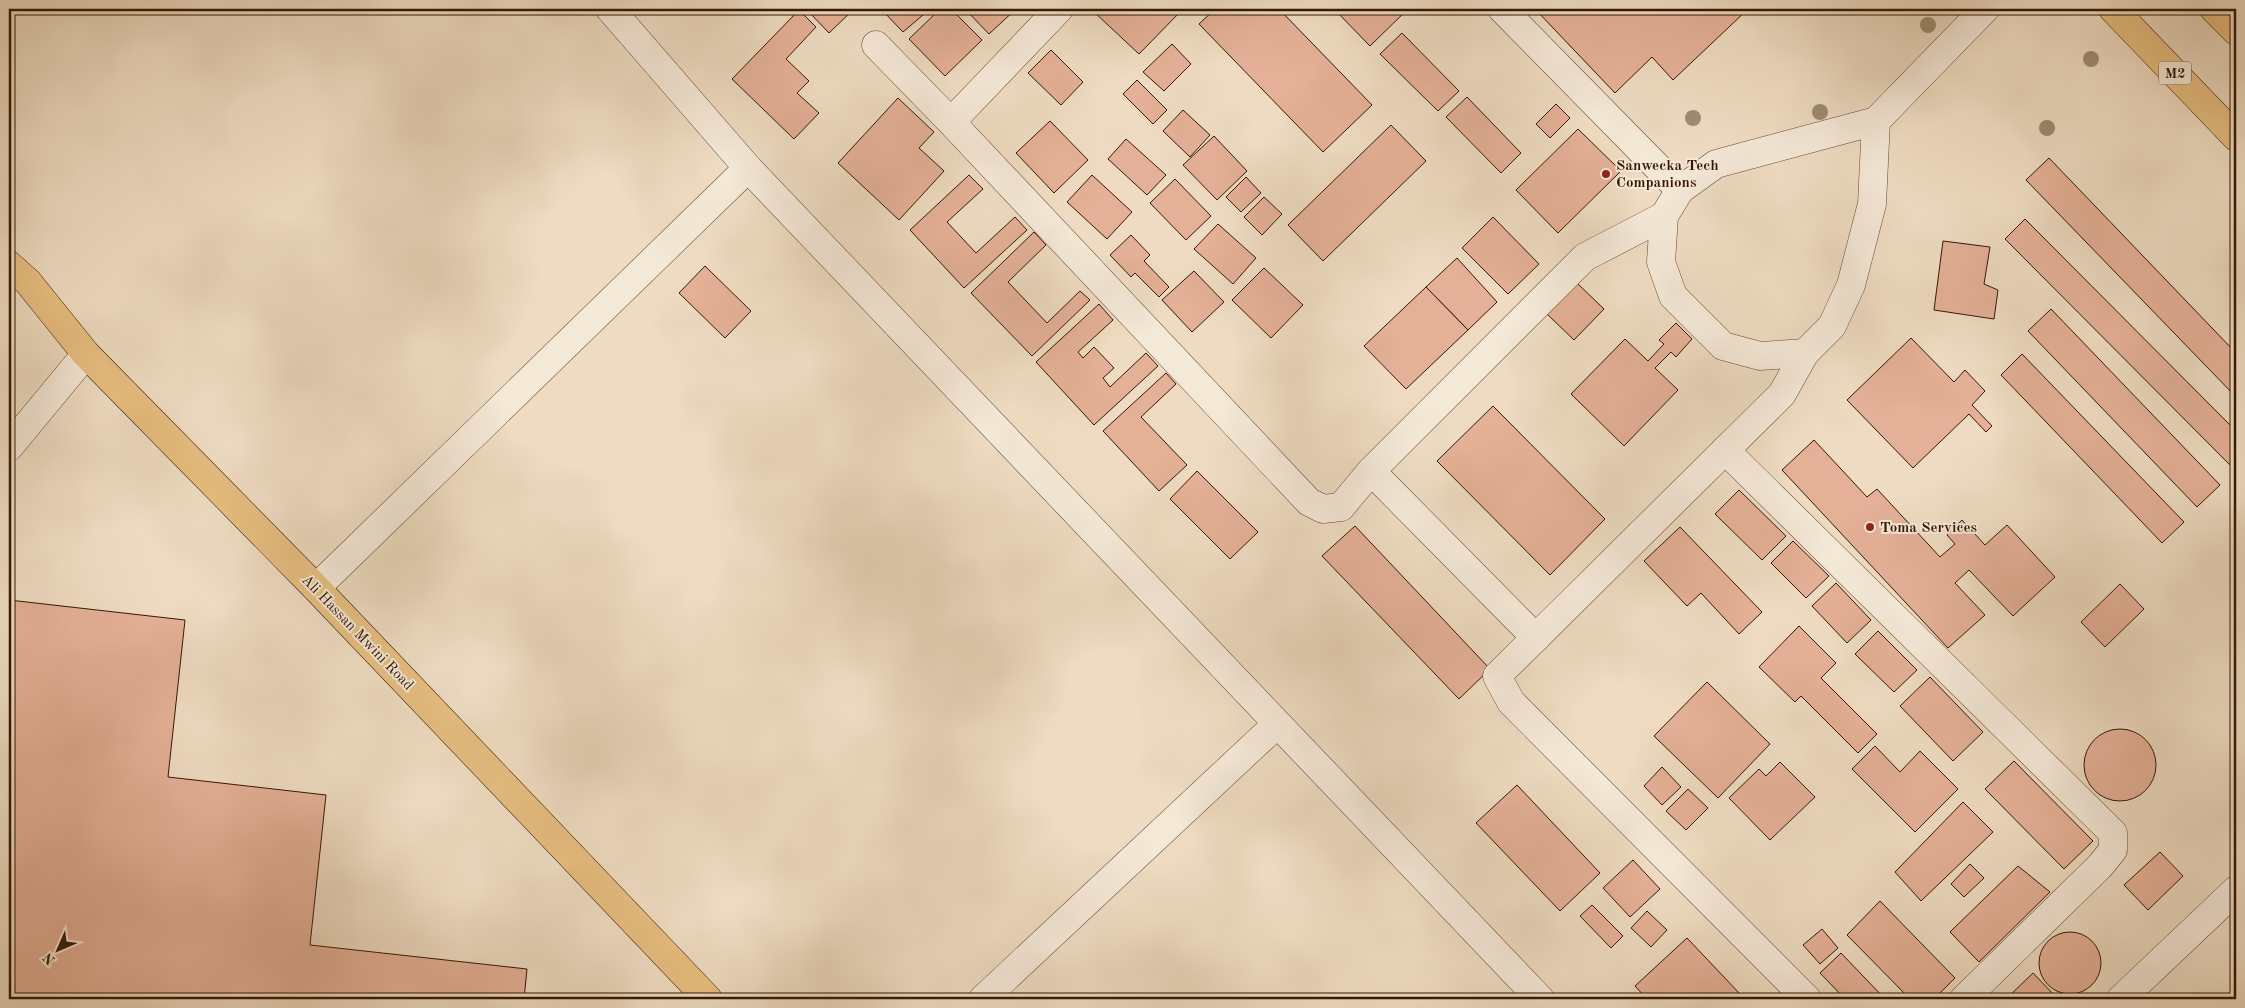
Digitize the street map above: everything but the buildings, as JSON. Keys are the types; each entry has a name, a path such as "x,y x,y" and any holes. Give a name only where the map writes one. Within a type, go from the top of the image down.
{"main road":[{"name":"M2","path":"2113,9 2236,137"},
{"path":"2214,9 2236,31"},
{"name":"Ali Hassan Mwini Road","path":"9,265 28,282 86,354 316,588 708,999"}],"street":[{"path":"610,9 748,168 1540,999"},
{"path":"951,122 1060,9"},
{"path":"1502,9 1680,190"},
{"path":"1805,353 1760,356 1723,346 1673,296 1662,262 1664,216 1680,190 1716,164 1876,121 1985,9"},
{"path":"876,45 1309,502 1323,509 1341,507 1371,471 1585,257 1664,216"},
{"path":"1807,999 1511,702 1497,676 1782,394 1805,353 1832,326 1851,285 1872,204 1876,121"},
{"path":"316,588 748,168"},
{"path":"9,447 86,354"},
{"path":"1725,450 2113,833 2113,850 2100,866 1964,999"},
{"path":"1371,471 1536,638"},
{"path":"983,999 1276,724"},
{"path":"2121,999 2236,890"}],"place":[{"name":"Sanwecka Tech Companions","path":"1606,174"},
{"name":"Toma Services","path":"1870,527"}]}
